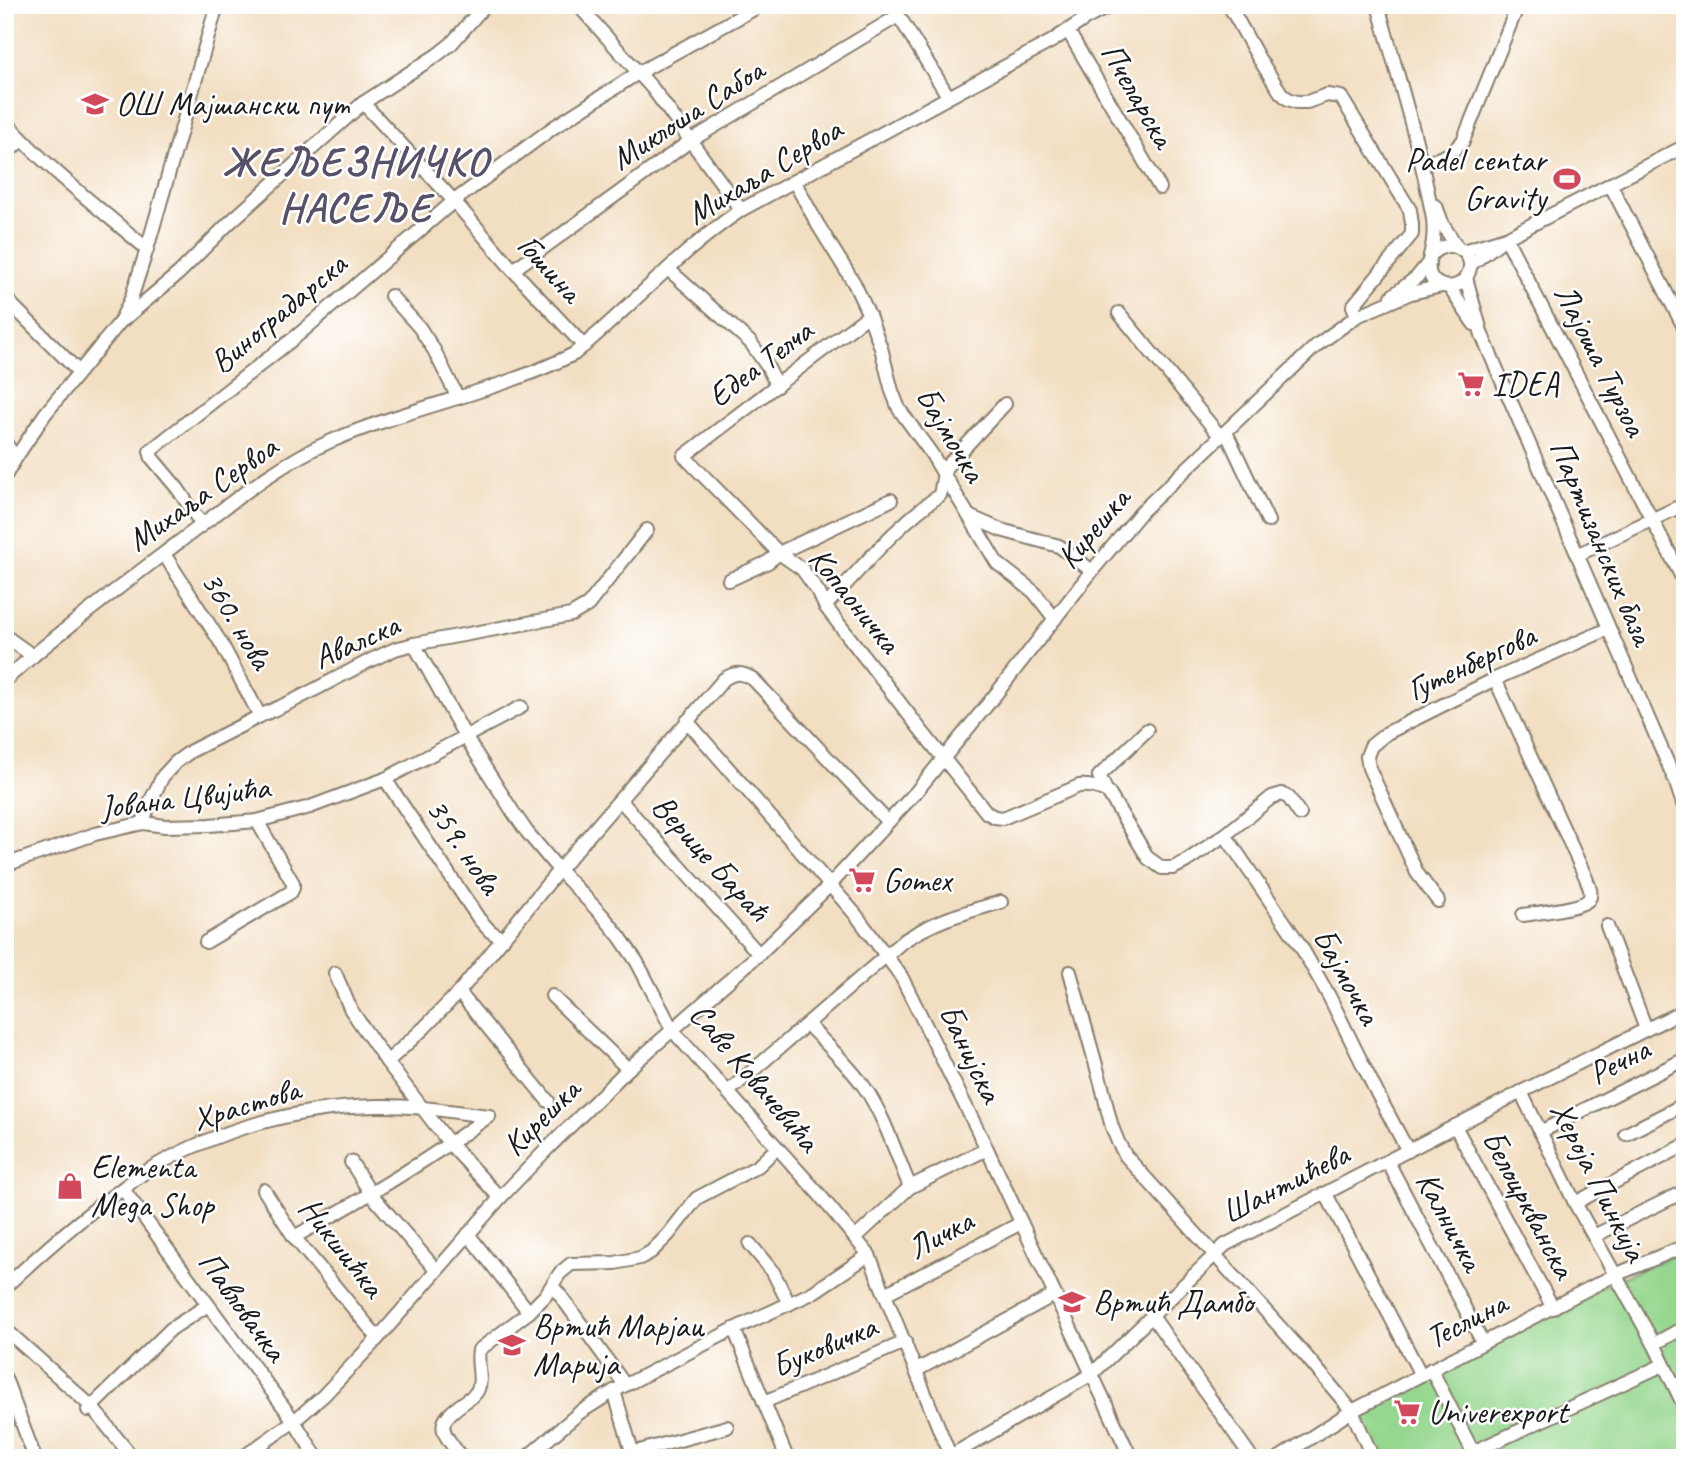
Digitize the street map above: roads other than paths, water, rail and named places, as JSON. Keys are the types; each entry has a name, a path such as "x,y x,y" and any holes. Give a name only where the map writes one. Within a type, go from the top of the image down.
{"street":[{"path":"120,322 131,299 147,249 217,5"},
{"path":"5,476 45,414 120,322 179,273 228,224 363,103 444,49 463,32 485,5"},
{"path":"598,5 582,9 653,89 741,210"},
{"name":"Виноградарска","path":"202,525 178,489 152,458 150,451 298,335 454,201 554,127 638,73 761,5"},
{"name":"Михаља Сервоа","path":"5,681 109,594 284,467 327,442 494,387 574,354 717,226 741,210 1112,5"},
{"path":"1229,5 1258,57 1281,93 1288,99 1297,103 1327,95 1341,97 1410,210 1412,234 1353,306 1357,316"},
{"path":"1378,5 1427,183 1434,226 1429,270 1436,282 1445,286 1457,285 1468,271 1506,238 1685,146"},
{"path":"1422,164 1450,154 1463,141 1518,5"},
{"path":"895,10 948,96"},
{"name":"Миклоша Сабоа","path":"513,270 690,141 895,10"},
{"name":"Пчеларска","path":"1068,31 1160,188"},
{"name":"Гошина","path":"363,103 584,346"},
{"path":"5,121 66,180 147,249"},
{"path":"5,155 22,139"},
{"name":"Бајмочка","path":"794,181 854,283 869,315 899,409 932,453 969,516 1002,530 1059,546 1092,571"},
{"path":"1427,183 1443,225 1468,257 1468,271"},
{"path":"1610,184 1685,329"},
{"path":"1430,259 1436,250 1443,247 1460,249 1506,238"},
{"name":"Лајоша Турзоа","path":"1506,238 1685,583"},
{"name":"Кирешка","path":"1378,307 1417,277 1430,259"},
{"path":"668,269 751,343 777,386"},
{"name":"Партизанских база","path":"1468,271 1482,335 1675,780 1685,810"},
{"name":"Кирешка","path":"242,1458 294,1422 323,1396 547,1149 628,1069 759,954 830,885 944,758 1142,512 1317,345 1357,316 1425,289 1445,286"},
{"name":"Партизанских база","path":"1445,286 1482,335"},
{"path":"391,296 419,327 458,398"},
{"path":"5,298 79,373"},
{"path":"1119,313 1223,434 1268,521"},
{"name":"Едеа Телча","path":"684,456 869,315"},
{"path":"825,606 880,546 919,510 940,495 947,466 1005,404"},
{"path":"5,442 17,456"},
{"name":"Копаоничка","path":"684,456 779,553 802,569 825,606 944,758"},
{"path":"729,580 891,500"},
{"path":"1577,555 1685,504"},
{"path":"969,516 997,563 1034,592 1055,619"},
{"name":"Авалска","path":"143,824 149,804 163,776 191,751 395,649 571,615 588,606 647,530"},
{"name":"360. нова","path":"164,554 221,643 260,716"},
{"name":"Гутенбергова","path":"1438,901 1417,873 1369,768 1367,756 1371,746 1387,733 1495,679 1608,629"},
{"path":"5,636 33,656"},
{"name":"Саве Ковачевића","path":"414,644 513,812 559,870 620,937 637,962 673,1031 729,1091 869,1255 949,1457"},
{"path":"387,1062 459,992 687,720 724,679 733,674 744,674 753,679 888,822"},
{"path":"1495,679 1586,878 1590,893 1590,899 1586,903 1523,915"},
{"name":"Јована Цвијића","path":"5,865 95,834 143,824 209,825 257,821 310,807 385,779 521,707"},
{"name":"Банијска","path":"687,720 856,915 901,976 988,1149 1131,1458"},
{"path":"944,758 987,813 1003,818 1094,781 1147,730"},
{"name":"359. нова","path":"385,779 479,919 490,931 503,939"},
{"path":"1094,781 1108,792 1148,858 1162,868 1173,868 1225,835 1272,797 1282,794 1289,798 1300,814"},
{"name":"Верице Бараћ","path":"621,800 759,954"},
{"path":"206,942 291,892 293,888 293,883 257,821"},
{"name":"Бајмочка","path":"1225,835 1300,945 1408,1151"},
{"path":"729,1091 902,942 921,929 942,920 1000,902"},
{"path":"1607,926 1646,1029"},
{"path":"1070,972 1115,1139 1134,1167 1306,1356 1352,1411 1373,1458"},
{"path":"335,973 351,1010 387,1062 450,1144 500,1198"},
{"path":"459,992 548,1101"},
{"path":"552,996 628,1069"},
{"name":"Шантићева","path":"949,1457 1092,1374 1214,1254 1241,1236 1685,1010"},
{"path":"807,1024 866,1090 878,1110 910,1187"},
{"name":"Речна","path":"1540,1132 1685,1059"},
{"name":"Хероја Пинкија","path":"1521,1092 1575,1203 1654,1344 1685,1408"},
{"path":"1626,1134 1685,1104"},
{"name":"Храстова","path":"5,1287 92,1211 144,1173 195,1147 275,1118 322,1110 382,1105 489,1116 450,1144"},
{"name":"Белоцркванска","path":"1455,1126 1553,1308"},
{"path":"294,1237 371,1194 450,1144"},
{"path":"1575,1203 1685,1145"},
{"path":"462,1458 447,1439 443,1422 450,1412 475,1394 480,1387 477,1357 479,1350 545,1296 560,1273 570,1264 615,1263 639,1258 651,1252 697,1198 758,1166 777,1148"},
{"path":"855,1238 910,1187 988,1149"},
{"path":"351,1162 371,1194 436,1270"},
{"name":"Калничка","path":"1388,1162 1483,1343"},
{"name":"Павловачка","path":"123,1189 294,1422 317,1458"},
{"name":"Никшићка","path":"264,1190 294,1237 378,1338"},
{"path":"1594,1236 1685,1191"},
{"path":"1326,1194 1473,1452 1664,1365"},
{"name":"Личка","path":"885,1294 1021,1223"},
{"path":"468,1234 528,1312"},
{"path":"750,1244 772,1272 789,1304"},
{"name":"Теслина","path":"1279,1458 1352,1411 1426,1372 1615,1275 1685,1246"},
{"path":"526,1458 579,1413 619,1388 734,1329 812,1293 869,1255"},
{"path":"552,1286 619,1388 633,1455 727,1427"},
{"path":"916,1370 1054,1295"},
{"path":"89,1408 171,1329 208,1305"},
{"path":"1152,1316 1251,1458"},
{"path":"1654,1344 1685,1327"},
{"path":"5,1329 89,1408 133,1458"},
{"path":"734,1329 787,1458"},
{"name":"Буковичка","path":"764,1402 905,1342"},
{"path":"5,1378 35,1458"}],"place":[{"name":"ОШ Мајшански пут","path":"95,104"},
{"name":"Padel centar Gravity","path":"1567,179"},
{"name":"IDEA","path":"1471,384"},
{"name":"Gomex","path":"862,880"},
{"name":"Elementa Mega Shop","path":"70,1186"},
{"name":"Вртић Дамбо","path":"1072,1302"},
{"name":"Вртић Марјаи Марија","path":"512,1345"},
{"name":"Univerexport","path":"1407,1412"}],"district":[{"name":"ЖЕЉЕЗНИЧКО НАСЕЉЕ","path":"356,185"}]}
